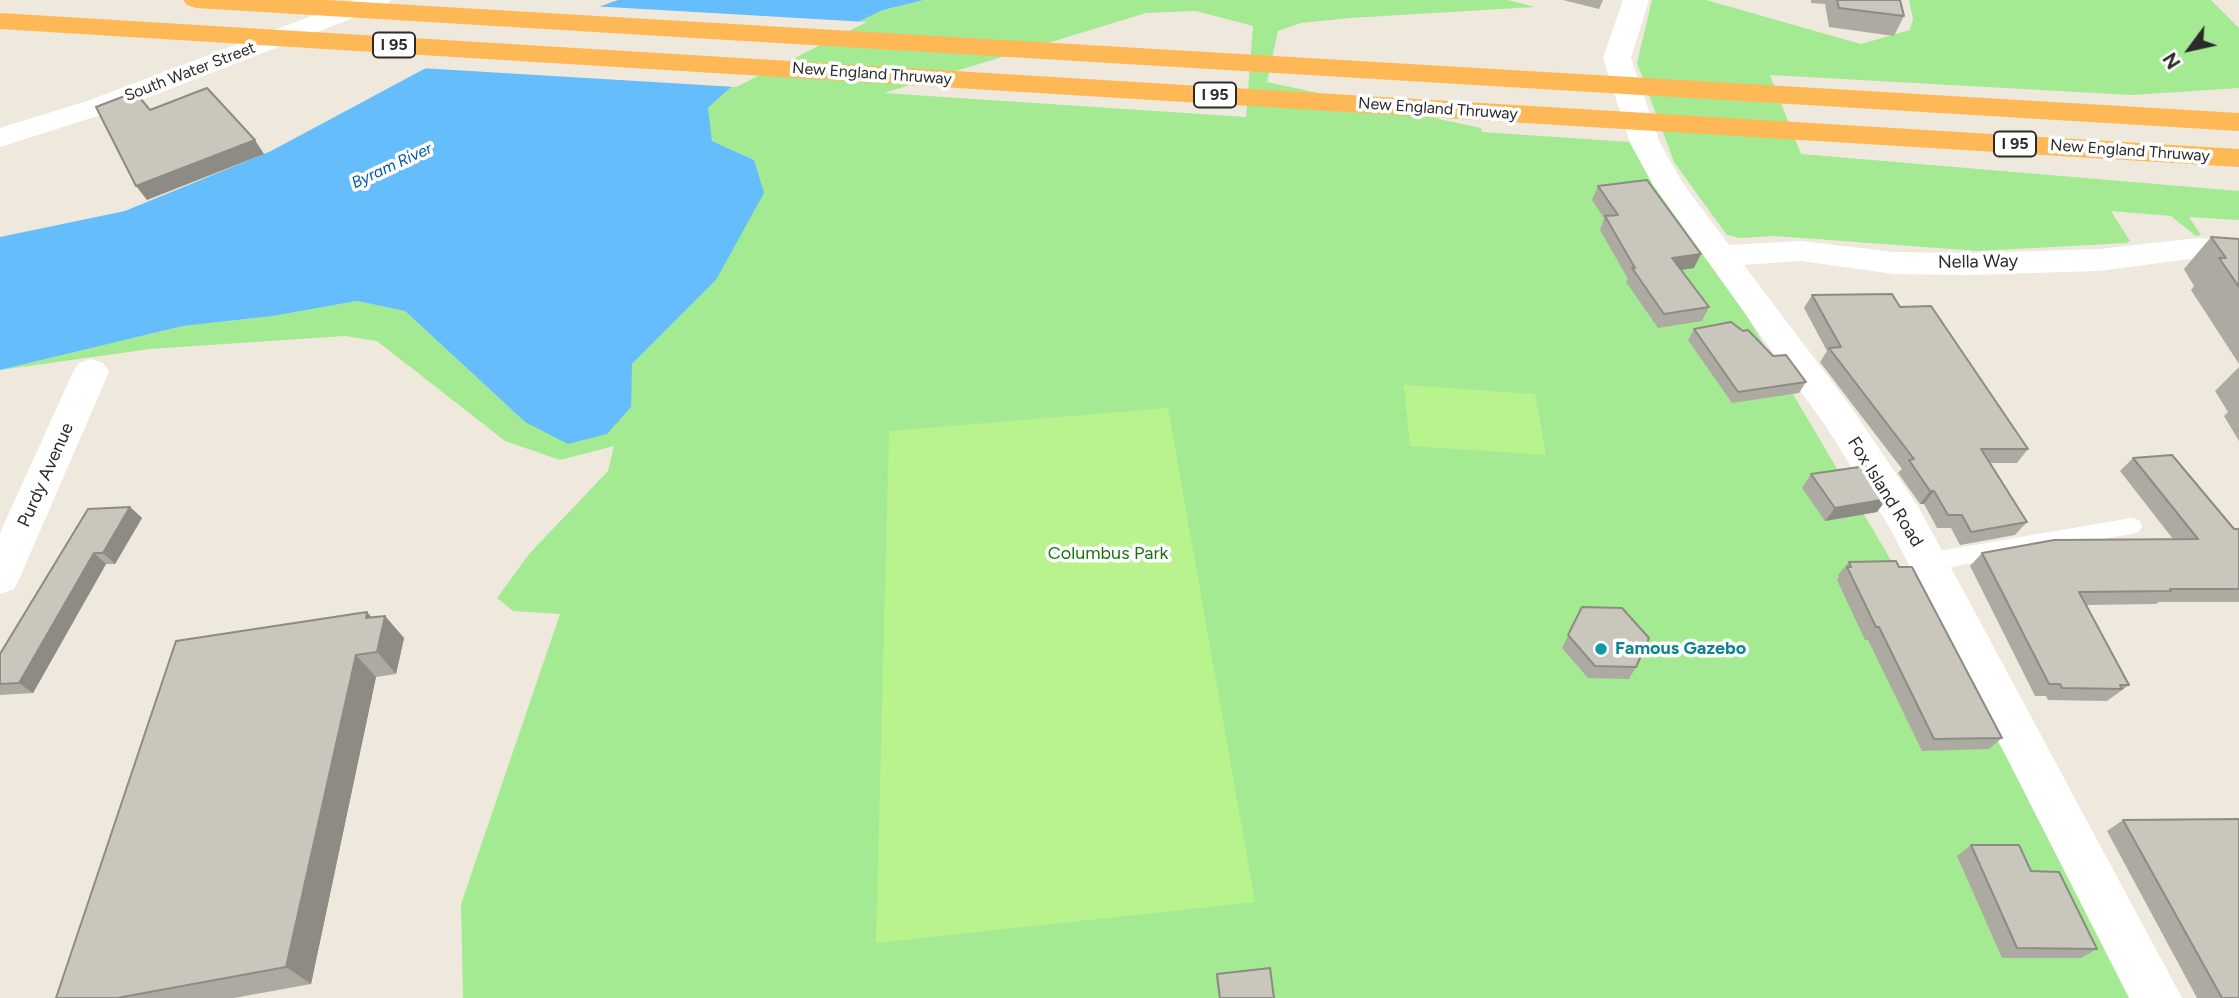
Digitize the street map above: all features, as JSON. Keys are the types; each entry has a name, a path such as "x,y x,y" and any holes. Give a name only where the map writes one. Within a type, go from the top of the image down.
{"highway":[{"name":"New England Thruway","path":"196,0 2239,122"},
{"name":"New England Thruway","path":"0,21 2239,158"}],"street":[{"name":"South Water Street","path":"0,138 100,106 378,0"},
{"name":"Fox Island Road","path":"1636,0 1617,58 1645,143 1668,185 1838,416 1905,519 2156,998"},
{"name":"Nella Way","path":"1718,256 1801,251 1894,263 1971,264 2099,260 2197,248 2239,251"},
{"name":"Purdy Avenue","path":"5,557 91,372"}],"lane":[{"path":"1928,562 2131,526"}],"green space":[{"name":"Columbus Park","path":"924,0 1508,0 1535,7 1301,23 1278,31 1267,82 1481,128 1482,132 1645,143 2149,998 463,998 461,904 560,614 513,611 497,598 529,554 608,471 614,446 560,460 505,441 377,341 345,336 150,349 0,370 183,326 273,316 357,301 405,311 525,422 621,419 632,364 716,280 754,160 712,141 707,109 740,79 883,10","holes":["1196,11 1253,26 1246,117 884,93 1146,13"]},
{"path":"1652,0 1706,0 1861,44 1910,30 1913,19 1909,0 2211,0 2239,28 2239,88 2132,95 1770,75 1801,154 2239,191 2239,220 2189,217 2201,235 2196,236 2171,216 2111,211 2130,241 1978,251 1775,236 1740,238 1727,235 1674,162 1637,63"},
{"path":"1404,385 1535,394 1546,455 1410,446"},
{"path":"1168,408 1255,902 876,943 889,431"}],"water":[{"name":"Byram River","path":"618,0 924,0 883,10 740,79 708,108 712,141 754,160 764,193 716,280 632,364 631,407 607,434 568,444 525,422 405,311 357,301 273,316 183,326 0,370 0,237 125,211 271,151 426,68"}],"pier":[{"path":"591,6 867,22 736,87 420,68"}],"building":[{"path":"1837,0 1900,0 1904,16 1839,8"},
{"path":"207,88 255,140 136,186 96,107 135,92 150,110"},
{"path":"1647,180 1701,254 1672,258 1709,307 1664,314 1632,268 1635,268 1605,216 1618,215 1598,186"},
{"path":"2211,237 2239,239 2239,287 2219,258 2226,258"},
{"path":"1892,294 1900,307 1931,306 2028,449 1981,449 2027,522 1971,532 1962,515 1948,515 1934,491 1930,491 1909,460 1914,459 1829,348 1841,347 1812,295"},
{"path":"1731,322 1743,331 1748,330 1773,356 1786,355 1806,382 1738,392 1694,329"},
{"path":"2172,455 2234,529 2239,529 2239,589 2079,592 2129,685 2120,685 2122,689 2062,688 2060,684 2049,684 1982,553 2054,540 2198,539 2133,458"},
{"path":"1866,466 1887,499 1835,508 1811,474"},
{"path":"130,507 103,553 94,553 19,683 0,684 0,654 88,509"},
{"path":"1896,561 1899,567 1912,567 2002,738 1934,739 1847,567 1851,567 1849,562"},
{"name":"Famous Gazebo","path":"1582,607 1622,608 1649,638 1636,667 1595,666 1568,635"},
{"path":"367,612 366,618 385,616 377,652 356,655 286,967 117,998 56,998 176,641"},
{"path":"2239,819 2239,998 2222,998 2123,820"},
{"path":"1971,845 2019,845 2031,871 2059,872 2097,949 2017,948"},
{"path":"1270,968 1274,998 1220,998 1217,974"}],"place":[{"name":"Famous Gazebo","path":"1601,649"}]}
